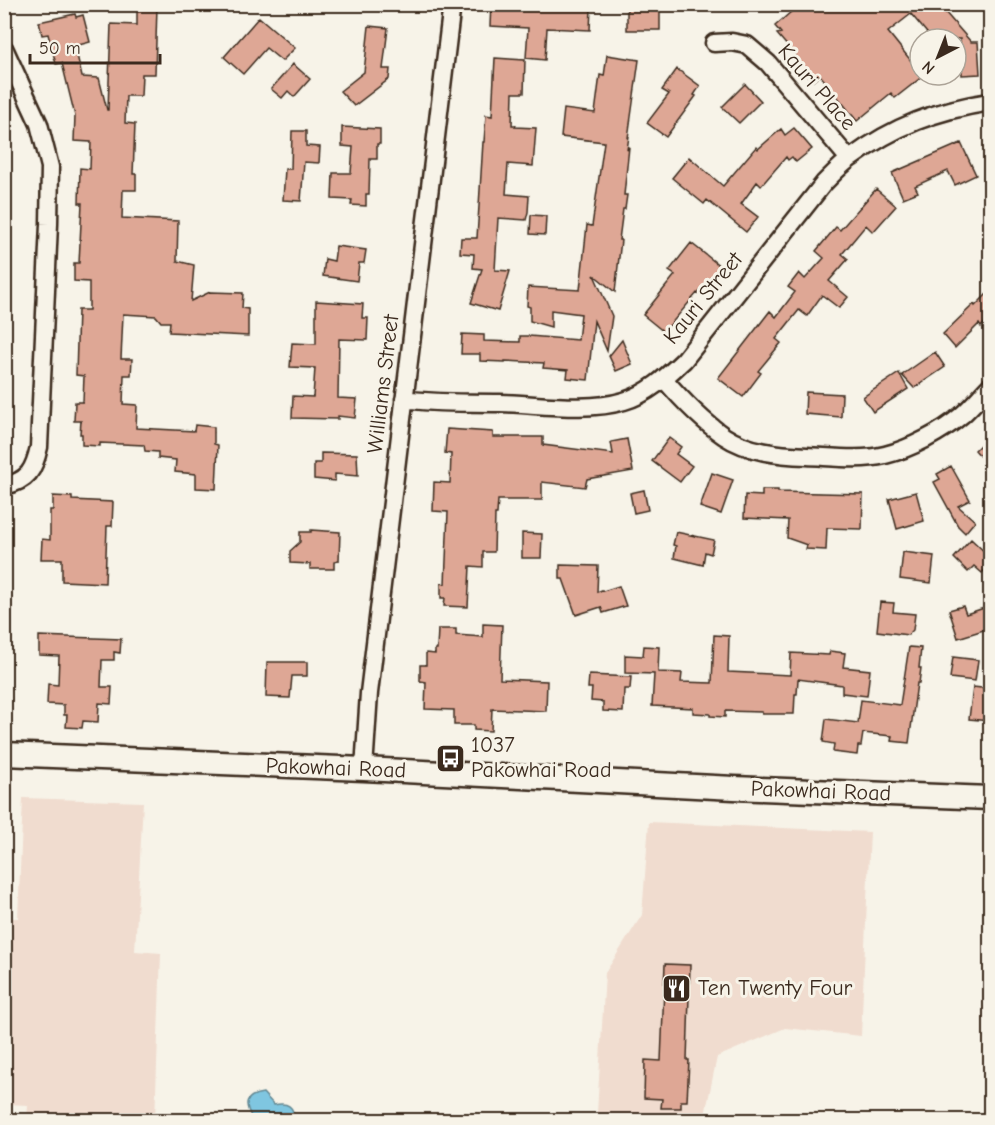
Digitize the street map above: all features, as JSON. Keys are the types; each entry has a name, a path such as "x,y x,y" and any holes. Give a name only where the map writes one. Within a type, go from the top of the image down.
{"main road":[{"name":"Pakowhai Road","path":"4,754 990,798"}],"street":[{"name":"Williams Street","path":"364,769 369,693 452,4"},
{"name":"Kauri Place","path":"714,43 732,42 747,45 768,63 849,159"},
{"path":"4,48 39,124 50,166 39,447 35,463 26,478 4,486"},
{"name":"Kauri Street","path":"404,399 420,402 573,406 623,402 641,394 664,379 684,360 824,183 849,159 902,126 954,108 990,102"},
{"path":"664,379 697,414 724,436 746,447 774,453 861,458 885,455 941,431 962,415 990,386"}],"shaded area":[{"path":"23,798 143,802 135,951 161,953 155,1120 27,1120 28,1105 5,1104 5,918 18,918"},
{"path":"649,822 870,832 861,1036 785,1028 717,1057 704,1120 650,1120 597,1114 605,973 642,915"}],"water":[{"path":"263,1093 274,1105 289,1106 293,1111 294,1120 253,1120 247,1106 248,1099"}],"building":[{"path":"491,4 591,8 590,30 547,28 545,60 526,58 528,28 490,26"},
{"path":"627,4 660,4 660,30 627,30"},
{"path":"800,4 938,4 958,27 922,27 911,14 888,32 908,57 909,87 895,98 891,93 857,121 820,75 813,81 793,58 796,56 777,34 781,33 775,26"},
{"path":"137,5 157,6 155,74 142,74 141,96 126,96 125,123 135,124 133,174 136,174 136,190 123,190 122,218 178,221 177,261 194,265 191,301 210,292 243,293 242,308 248,309 248,336 169,332 170,322 161,322 156,316 123,314 121,359 132,359 131,375 124,375 123,404 137,405 136,428 194,431 195,425 214,427 214,444 218,445 216,489 196,488 196,474 175,472 176,460 158,458 158,452 145,451 144,445 100,443 100,446 82,445 81,421 74,421 75,402 83,402 84,376 76,375 78,310 89,310 89,282 74,281 74,263 79,263 82,203 79,203 80,168 90,169 91,142 74,141 75,116 62,63 56,64 48,34 42,35 39,22 75,14 76,17 83,15 90,42 75,46 82,77 99,78 108,110 111,24 137,25"},
{"path":"259,17 295,48 282,61 266,48 243,74 224,57"},
{"path":"369,26 388,28 383,69 390,69 389,79 354,106 340,91 364,72"},
{"path":"968,39 971,42 978,42 980,74 968,75"},
{"path":"607,55 639,60 628,138 629,136 624,195 627,195 619,240 621,240 615,292 594,275 612,316 607,351 594,321 588,380 567,378 568,370 543,368 544,363 480,361 480,354 461,354 462,334 484,335 484,341 520,342 520,336 578,340 581,314 551,310 551,327 530,321 530,307 527,306 528,287 580,290 587,225 592,226 604,142 561,137 564,109 595,113 600,75 604,76"},
{"path":"495,58 525,60 524,93 513,93 512,125 536,128 533,166 508,164 506,194 529,196 528,212 526,220 498,218 495,270 510,271 498,311 471,303 482,269 473,268 474,254 460,253 461,238 477,238 483,142 486,115 492,116"},
{"path":"293,64 310,79 294,97 288,91 282,98 271,89"},
{"path":"677,69 700,86 694,95 696,96 666,137 647,123 669,94 662,90"},
{"path":"745,84 761,101 739,123 722,107"},
{"path":"342,127 380,129 377,159 370,159 369,194 366,194 366,206 351,205 352,200 332,199 333,173 351,173 353,147 342,146"},
{"path":"794,128 812,149 796,162 792,157 788,160 786,157 761,186 757,182 741,204 758,217 746,232 707,200 704,204 672,178 689,157 723,186 756,147 758,149 781,129 785,135"},
{"path":"292,131 306,131 306,146 320,147 319,163 304,162 301,201 283,200 285,169 291,169"},
{"path":"961,143 976,175 955,185 948,171 915,186 918,192 903,198 892,173"},
{"path":"876,189 896,206 873,232 866,225 842,254 848,259 829,281 848,297 839,308 822,295 807,316 799,310 776,339 781,343 758,371 761,373 743,397 718,378 770,311 776,317 795,292 788,287 799,273 805,279 824,258 816,251 836,227 840,230"},
{"path":"531,215 546,216 545,235 530,234"},
{"path":"691,243 720,266 664,332 643,315 675,275 669,271"},
{"path":"336,246 366,250 364,263 359,263 357,281 323,276 325,259 334,261"},
{"path":"990,291 990,317 981,327 979,324 955,348 943,334"},
{"path":"316,301 363,304 362,318 368,318 367,340 339,339 338,398 357,399 355,418 338,416 338,419 292,418 293,396 313,397 315,368 290,367 292,343 316,344"},
{"path":"622,340 632,364 616,371 609,356"},
{"path":"935,352 945,367 914,388 902,375"},
{"path":"899,373 908,389 873,412 863,397"},
{"path":"806,392 842,394 841,417 805,414"},
{"path":"447,429 493,432 493,437 543,437 543,445 613,454 611,442 627,439 633,471 587,479 585,487 542,482 542,500 498,500 497,514 495,514 494,552 483,552 483,567 470,566 468,607 444,606 445,598 441,598 441,583 445,584 448,512 433,511 434,482 450,483 451,454 445,453"},
{"path":"990,435 990,467 975,450"},
{"path":"669,438 681,447 676,454 692,466 680,482 652,461"},
{"path":"321,453 357,454 358,476 335,474 335,481 314,479 314,463 321,463"},
{"path":"951,466 970,500 958,506 975,521 965,533 958,526 934,482 940,479 937,474"},
{"path":"712,473 733,480 721,514 700,507"},
{"path":"644,490 648,510 634,513 630,493"},
{"path":"762,490 863,494 862,529 827,528 826,550 806,549 807,545 787,538 788,520 744,518 745,495 762,496"},
{"path":"916,492 924,521 897,529 889,499"},
{"path":"53,496 72,497 72,500 113,502 112,526 107,526 105,583 62,581 62,559 41,559 42,539 50,540 50,510 53,510"},
{"path":"311,530 340,532 339,561 334,562 334,569 310,569 310,564 290,563 290,551 300,542 300,532 311,532"},
{"path":"676,532 714,540 711,554 705,552 703,565 674,558 676,546 673,545"},
{"path":"522,533 542,534 541,558 522,558"},
{"path":"971,539 990,557 990,564 982,573 974,566 968,572 954,558"},
{"path":"903,552 934,556 931,583 900,579"},
{"path":"560,565 598,566 597,592 619,586 626,606 603,613 601,607 576,615 563,579 560,579"},
{"path":"880,602 894,603 893,612 915,614 913,630 908,635 877,631"},
{"path":"963,606 966,614 987,607 990,628 958,638 949,610"},
{"path":"483,624 502,625 500,679 547,681 546,711 492,709 491,731 474,730 474,725 454,725 454,710 425,709 426,682 420,681 420,665 426,665 426,653 435,654 438,629 456,629 456,635 483,637"},
{"path":"714,635 729,636 728,672 790,675 791,653 829,655 830,651 845,653 843,667 870,670 867,696 842,693 842,685 798,679 794,714 725,711 725,717 710,716 710,714 693,713 693,708 652,706 654,674 625,673 625,655 643,656 644,646 659,647 658,672 682,673 681,682 712,683"},
{"path":"39,636 121,639 120,653 114,652 114,660 102,660 101,687 112,687 111,704 99,703 98,722 83,721 82,728 66,727 67,715 64,715 64,705 47,704 48,684 58,685 59,656 39,655"},
{"path":"909,647 921,648 919,668 921,668 909,743 891,741 892,736 863,733 857,755 833,752 834,744 823,742 826,719 858,723 861,700 900,705"},
{"path":"953,657 978,660 975,681 950,678"},
{"path":"267,662 307,662 307,676 292,676 290,698 266,697"},
{"path":"589,675 631,677 630,689 624,689 623,712 603,711 603,702 591,701 592,688 588,688"},
{"path":"973,687 990,689 990,721 969,719"},
{"path":"665,964 690,965 687,1101 681,1101 681,1108 661,1108 662,1099 644,1098 645,1060 661,1061"}],"place":[{"name":"1037 Pakowhai Road","path":"450,758"},
{"name":"Ten Twenty Four","path":"677,988"}]}
